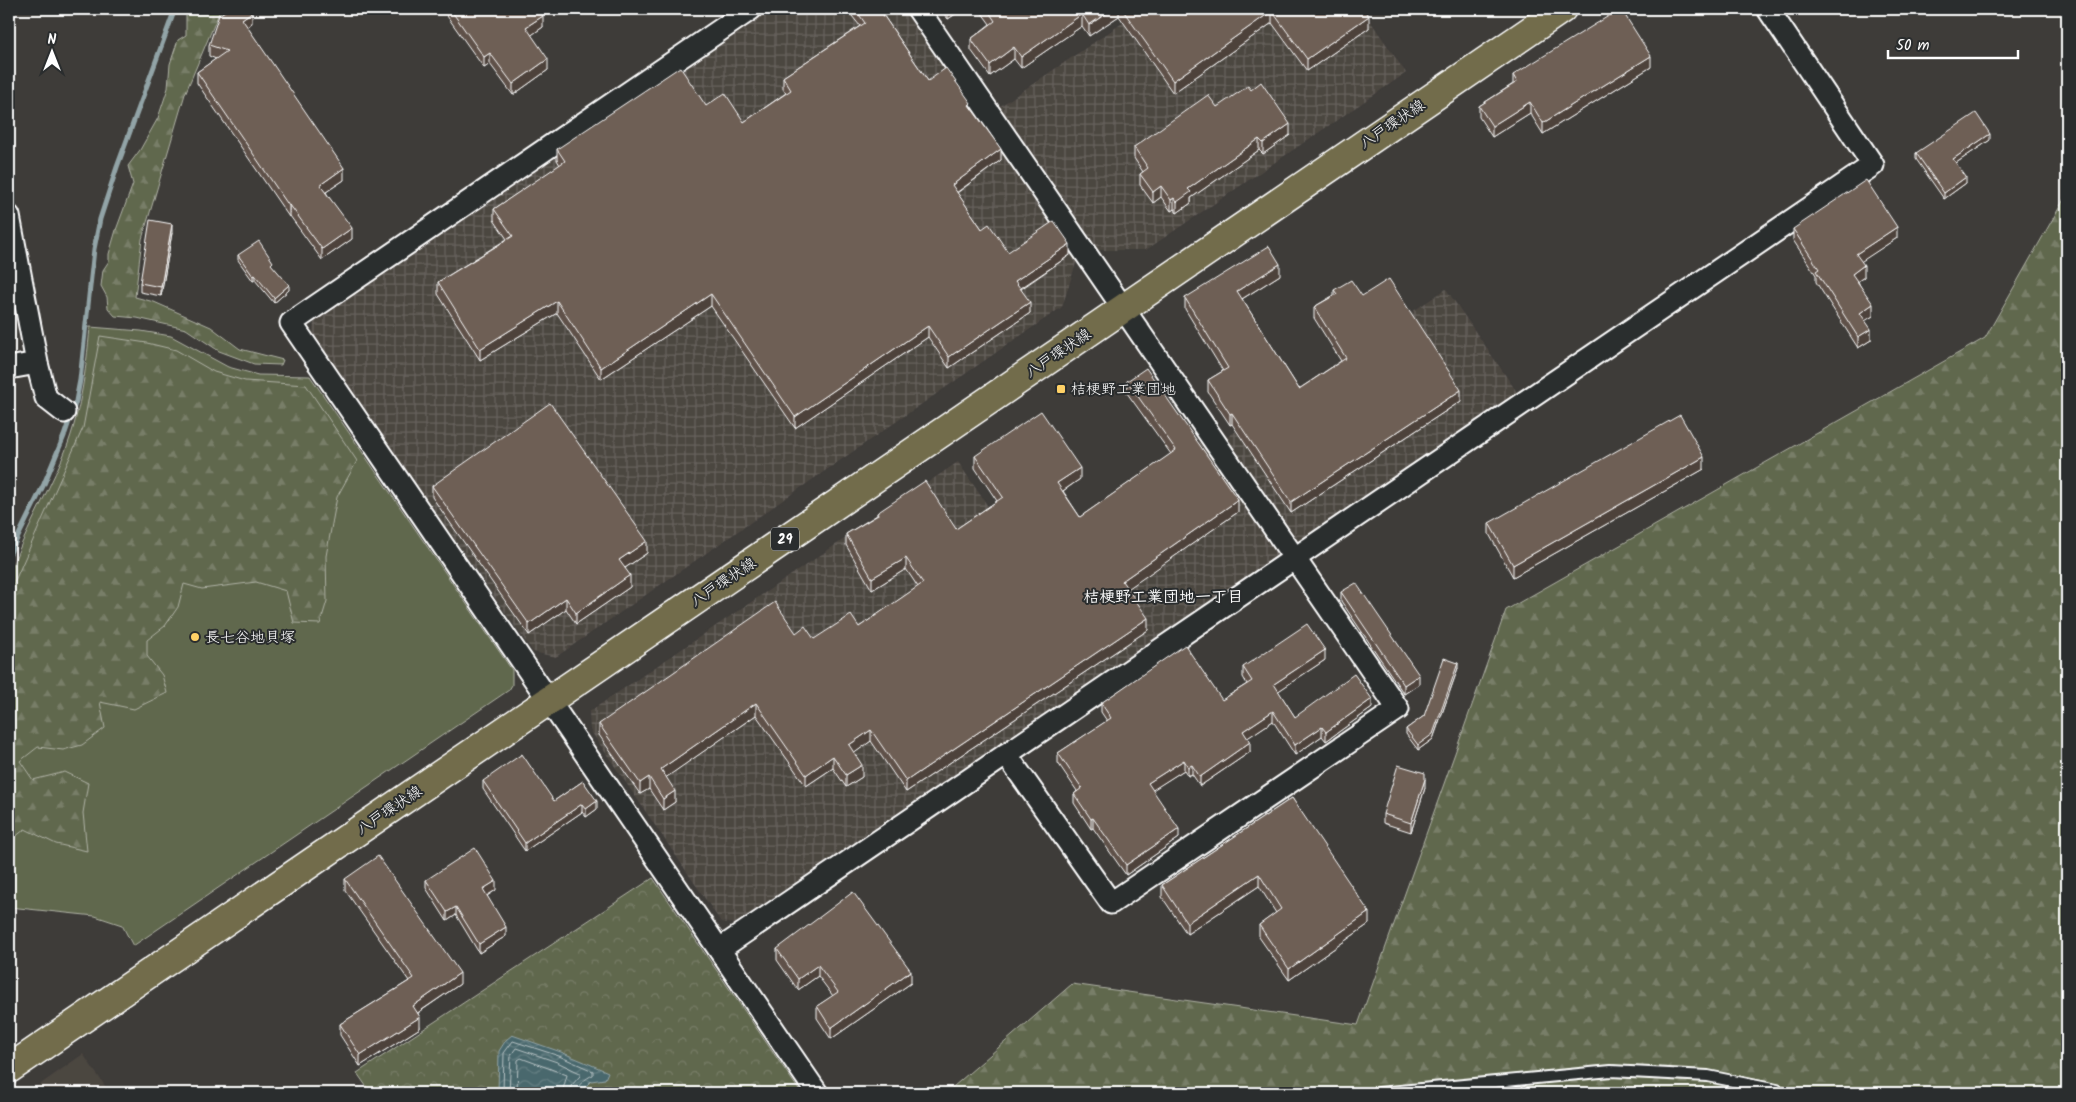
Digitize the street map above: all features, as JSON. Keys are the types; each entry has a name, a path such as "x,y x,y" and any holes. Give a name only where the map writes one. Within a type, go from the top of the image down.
{"main road":[{"name":"八戸環状線","path":"9,1069 1562,9"}],"street":[{"path":"751,9 291,323 817,1093"},
{"path":"918,9 1398,709 1111,903 1006,754"},
{"path":"720,949 1873,164 1768,9"},
{"path":"9,216 37,363 46,398 64,412"},
{"path":"9,368 37,363"}],"lane":[{"path":"1379,1093 1611,1071 1708,1076 1777,1090 1782,1093"}],"shaded area":[{"path":"769,9 907,9 1078,257 1062,307 556,657 533,652 312,336 315,317"},
{"path":"1143,9 1362,9 1406,73 1146,250 1095,250 999,107"},
{"path":"1446,289 1519,395 735,924 721,922 590,730 589,712 958,462 1025,561 1200,440 1208,450"},
{"path":"83,1054 110,1093 28,1093"}],"green space":[{"path":"186,9 227,9 219,13 185,94 142,239 135,297 154,302 211,327 240,349 283,360 281,365 254,364 219,351 186,329 137,318 115,316 108,308 107,297 101,286 103,270 109,261 109,254 116,230 133,184 128,166 140,150 158,118 168,88 170,64 178,40 186,35"},
{"path":"2067,194 2067,1093 946,1093 1072,984 1358,1025 1506,610 1985,338"},
{"path":"90,327 141,331 171,336 228,367 258,375 310,376 512,670 512,685 509,690 133,946 122,925 95,916 9,907 9,574 68,443 78,411"},
{"path":"100,336 147,343 176,350 214,372 245,381 306,385 357,461 337,497 326,556 327,601 320,624 294,623 286,591 256,582 202,589 184,584 178,607 165,626 147,640 147,656 162,675 167,693 134,709 100,702 105,728 82,745 63,750 38,747 20,761 33,780 65,772 88,783 83,813 87,851 56,844 25,829 9,842 9,594 83,428"},
{"path":"653,878 801,1093 371,1093 357,1073"}],"water":[{"path":"512,1035 561,1052 608,1072 605,1079 591,1081 579,1093 498,1093 499,1051 506,1040"}],"building":[{"path":"228,9 250,9 252,12 242,19 344,168 320,185 352,228 322,249 289,206 197,72 227,51 209,45 219,15"},
{"path":"450,9 538,9 543,16 526,27 548,59 513,84 490,53 484,57"},
{"path":"855,9 879,9 928,81 946,68 971,103 969,105 1001,149 952,185 982,229 989,224 1008,252 1054,221 1070,244 1015,281 1030,302 949,357 928,326 795,417 711,294 601,368 557,301 480,349 438,282 513,236 494,209 565,161 557,149 680,67 706,106 725,93 744,122 791,90 783,77 865,23"},
{"path":"987,9 1113,9 1089,25 1082,14 1021,57 1014,47 990,65 971,39 995,21"},
{"path":"1122,9 1363,9 1369,16 1307,59 1272,11 1173,81"},
{"path":"1620,9 1651,56 1543,123 1530,102 1492,126 1479,106 1517,82 1513,75"},
{"path":"1261,82 1290,124 1263,143 1259,139 1188,189 1191,192 1177,202 1174,198 1171,200 1161,186 1153,192 1140,174 1148,168 1134,147 1208,95 1217,107 1248,86 1251,90"},
{"path":"1976,113 1990,134 1953,159 1966,177 1944,193 1916,153"},
{"path":"1866,180 1897,227 1856,254 1864,265 1852,274 1873,304 1860,313 1871,329 1858,337 1816,271 1819,269 1793,229"},
{"path":"150,220 172,224 161,287 140,283"},
{"path":"259,241 273,262 271,264 289,285 274,298 255,275 253,276 238,255"},
{"path":"1269,246 1280,264 1237,291 1299,389 1346,358 1314,307 1337,294 1334,290 1351,280 1362,296 1389,279 1461,390 1291,502 1208,380 1228,368 1185,298"},
{"path":"1146,368 1238,500 1122,581 1148,618 906,781 871,730 849,745 862,765 846,775 833,756 806,775 756,703 661,769 675,791 663,799 649,777 640,783 599,724 775,602 796,633 805,626 814,639 851,615 859,627 923,583 906,558 872,578 846,534 878,515 877,513 925,481 956,529 1003,497 975,456 1041,411 1080,468 1057,483 1080,517 1176,450 1127,381"},
{"path":"550,403 647,541 619,560 630,575 576,613 566,598 529,624 432,486"},
{"path":"1680,415 1704,457 1513,565 1489,523"},
{"path":"1356,583 1419,675 1404,685 1341,592"},
{"path":"1307,624 1325,650 1274,684 1295,717 1354,674 1372,699 1326,732 1322,727 1295,745 1273,711 1243,731 1250,742 1200,777 1192,765 1188,767 1184,760 1148,783 1179,829 1126,865 1074,794 1082,788 1058,753 1111,718 1101,703 1185,645 1222,700 1252,681 1243,667"},
{"path":"1444,658 1458,663 1433,734 1418,745 1406,729 1424,716"},
{"path":"522,754 554,801 583,781 597,801 586,809 582,804 525,843 483,781"},
{"path":"1398,765 1425,773 1425,779 1411,823 1383,814"},
{"path":"1292,798 1369,912 1289,969 1259,925 1281,909 1259,874 1187,923 1162,885"},
{"path":"475,848 496,881 483,889 506,927 479,944 456,907 447,912 426,880"},
{"path":"378,856 460,973 413,1006 420,1017 360,1055 340,1024 414,978 345,879"},
{"path":"853,892 911,971 831,1028 817,1006 838,992 818,965 798,979 777,949"}],"waterway":[{"path":"9,555 44,484 76,401 80,380 94,249 100,219 175,9"}],"place":[{"name":"桔梗野工業団地","path":"1061,389"},
{"name":"長七谷地貝塚","path":"195,637"}],"district":[{"name":"桔梗野工業団地一丁目","path":"1163,596"}]}
